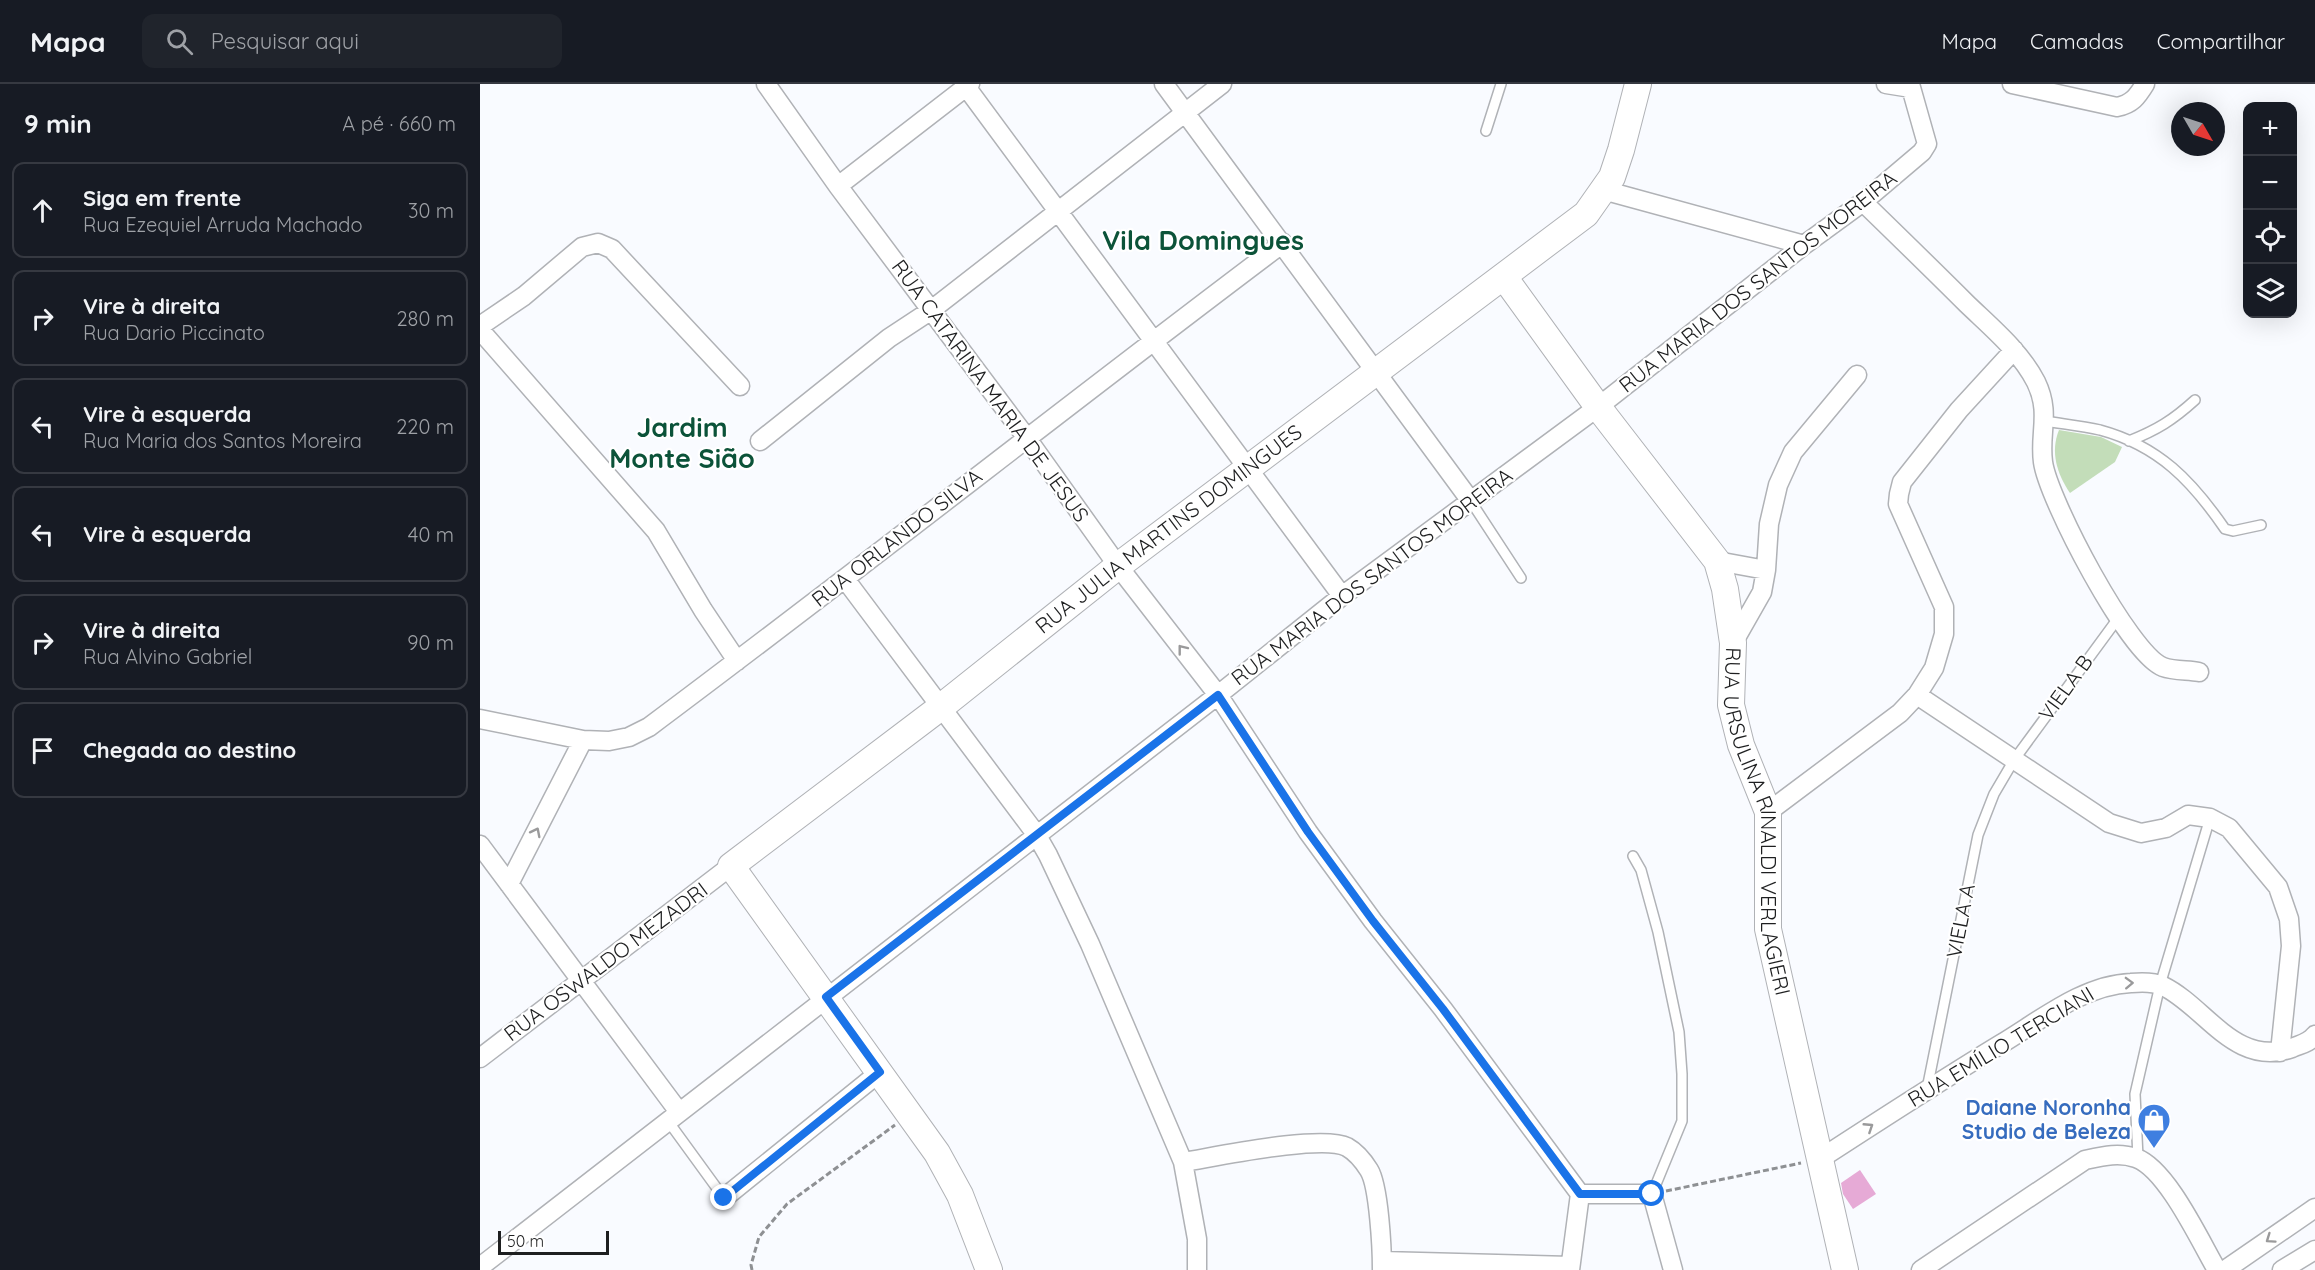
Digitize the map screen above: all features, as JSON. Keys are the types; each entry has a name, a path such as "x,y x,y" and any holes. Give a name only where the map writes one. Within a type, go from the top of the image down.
{"main road":[{"name":"RUA JULIA MARTINS DOMINGUES","path":"731,866 941,707 1118,566 1586,214 1612,177 1638,84"},
{"name":"RUA URSULINA RINALDI VERLAGIERI","path":"1504,277 1598,407 1717,561 1725,589 1733,643 1731,705 1741,745 1768,812 1768,929 1845,1270"},
{"path":"731,866 937,1153 960,1195 988,1270"}],"street":[{"name":"RUA CATARINA MARIA DE JESUS","path":"766,84 838,186 1026,437 1118,566 1218,695 1308,832 1373,921 1443,1009 1580,1194"},
{"path":"1164,84 1470,500"},
{"path":"760,441 889,338 930,311 1222,84"},
{"path":"1886,84 1911,86"},
{"path":"2012,84 2117,107 2136,99 2145,84"},
{"path":"838,186 967,85 1152,342 1342,596"},
{"name":"RUA MARIA DOS SANTOS MOREIRA","path":"480,1267 1218,695 1342,596 1598,407 1804,245 1863,202 1922,152 1927,144 1911,86"},
{"path":"1603,190 1804,245"},
{"path":"1863,202 2014,350 2036,382 2044,405 2042,460 2051,493 2111,607 2147,655 2163,666 2199,672"},
{"path":"737,661 703,610 657,531 480,328 524,296 582,247 598,243 612,249 740,386"},
{"name":"RUA ORLANDO SILVA","path":"480,719 583,740 609,741 629,737 649,727 1283,243"},
{"path":"1768,812 1900,713 1917,695 1934,668 1944,634 1944,607 1899,504 1902,482 1959,410 2014,350"},
{"path":"1733,643 1762,592 1769,524 1778,485 1793,452 1857,375"},
{"path":"1717,561 1766,570"},
{"path":"845,579 1036,834 1048,855 1090,944 1183,1162 1197,1239 1197,1270"},
{"path":"1917,695 2109,823 2141,833 2166,828 2188,814 2211,818 2229,828 2278,887 2289,919 2290,946 2280,1052"},
{"path":"509,884 583,740"},
{"path":"480,845 581,982 674,1117"},
{"name":"RUA OSWALDO MEZADRI","path":"480,1059 731,866"},
{"name":"RUA EMÍLIO TERCIANI","path":"1820,1159 1927,1089 2082,995 2114,984 2139,982 2160,985 2179,996 2214,1028 2235,1042 2260,1051 2280,1052 2311,1041 2315,1035"},
{"path":"724,1198 880,1072"},
{"path":"1183,1162 1326,1142 1346,1147 1360,1158 1371,1172 1378,1207 1382,1266 1570,1268 1580,1194 1652,1194 1673,1270"},
{"path":"1921,1270 2085,1160 2114,1154 2138,1158 2164,1180 2217,1270"},
{"path":"2225,1270 2315,1208"},
{"path":"2282,1270 2313,1254"}],"lane":[{"path":"1486,132 1501,84"},
{"path":"2129,441 2155,431 2172,421 2195,400"},
{"path":"2045,421 2101,430 2162,457 2196,489 2225,529 2233,531 2262,525"},
{"path":"1470,500 1521,578"},
{"name":"VIELA B","path":"2014,760 2119,617"},
{"name":"VIELA A","path":"1927,1089 1978,835 1994,794 2014,760"},
{"path":"2138,1158 2135,1094 2160,985 2211,818"},
{"path":"1633,856 1641,870 1658,932 1679,1032 1682,1074 1682,1120 1652,1194"},
{"path":"674,1117 724,1198"}],"path":[{"path":"752,1270 751,1265 759,1238 787,1204 870,1146 910,1113"},
{"path":"1652,1194 1820,1159"}],"green space":[{"path":"2059,430 2101,437 2122,447 2115,462 2070,493 2056,463 2055,446"}],"building":[{"path":"1860,1170 1876,1194 1853,1209 1843,1194 1841,1183"}],"place":[{"name":"Daiane Noronha Studio de Beleza","path":"2154,1149"}],"district":[{"name":"Vila Domingues","path":"1203,241"},
{"name":"Jardim Monte Sião","path":"682,444"}],"route":[{"path":"724,1198 880,1072 826,997 1218,695 1308,832 1580,1194 1652,1194"}]}
